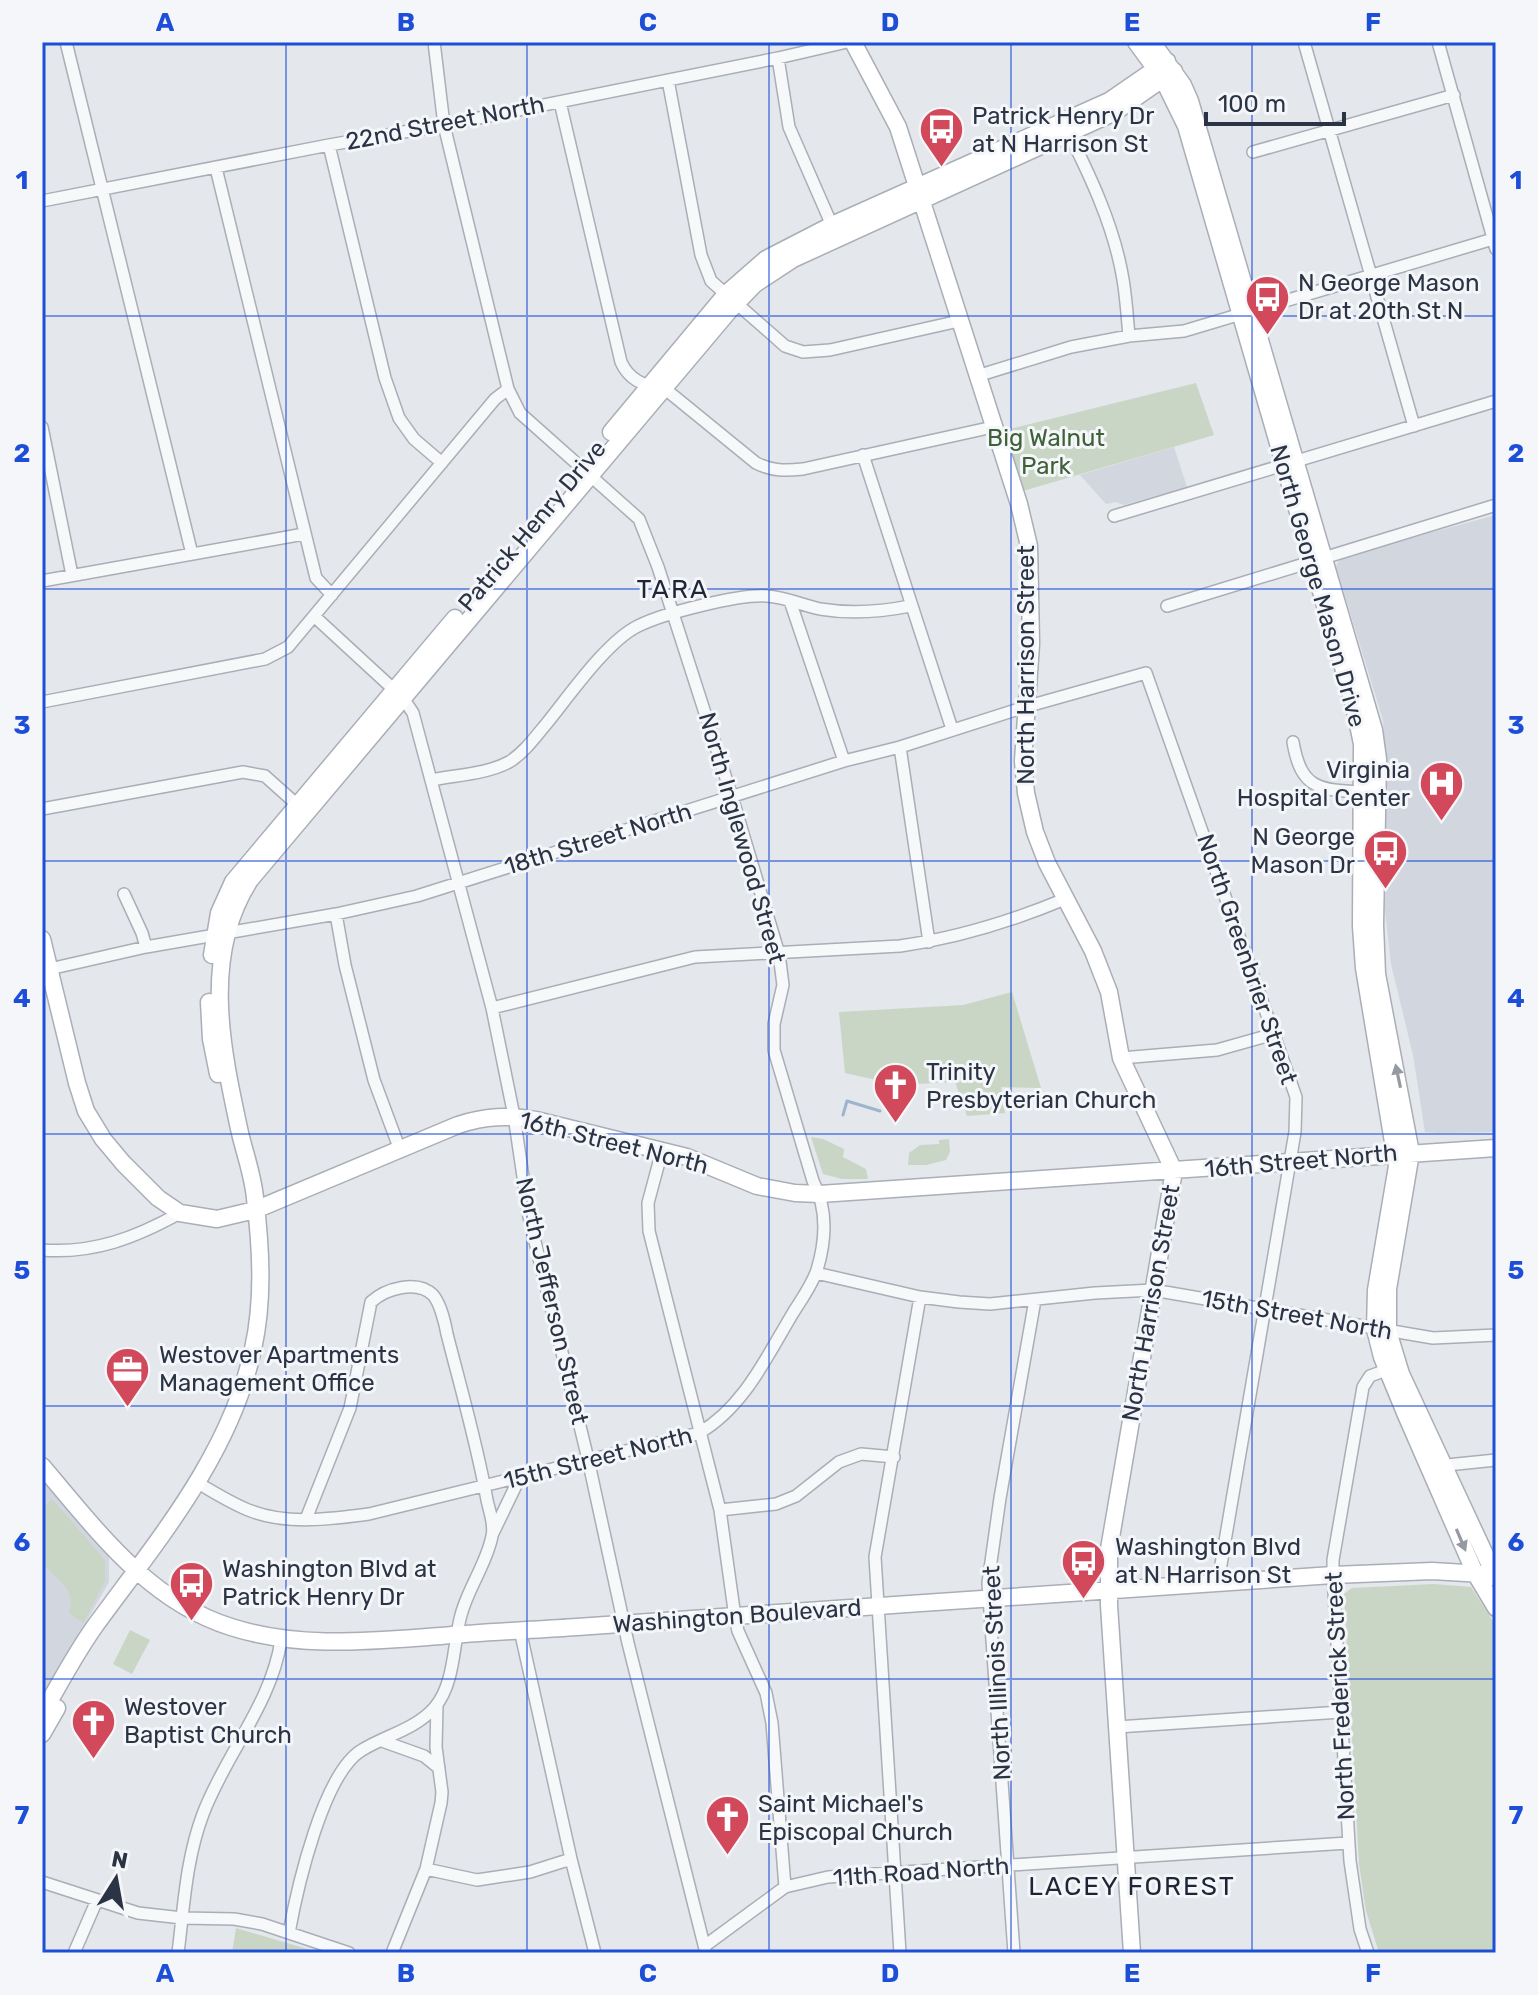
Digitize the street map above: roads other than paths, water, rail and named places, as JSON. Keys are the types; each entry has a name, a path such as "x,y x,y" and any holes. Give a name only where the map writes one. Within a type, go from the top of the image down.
{"street":[{"path":"66,42 192,554"},
{"path":"434,42 444,125 508,389 520,413 585,471"},
{"name":"22nd Street North","path":"42,201 444,125 847,42"},
{"name":"North Harrison Street","path":"853,42 898,127 1019,504 1029,546 1031,644 1023,761 1035,832 1093,951 1109,992 1121,1058 1174,1171 1109,1549 1108,1590 1132,1953"},
{"name":"North George Mason Drive","path":"1136,42 1165,70"},
{"name":"North George Mason Drive","path":"1152,42 1186,126 1246,312 1318,560 1374,730 1378,770 1377,974 1404,1153 1396,1177 1375,1301 1393,1367 1436,1466 1475,1573 1496,1608"},
{"path":"1304,42 1414,426"},
{"path":"977,376 1071,347 1129,336 1184,331 1494,244 1438,42"},
{"path":"778,58 789,127 835,232"},
{"name":"Patrick Henry Drive","path":"42,1734 228,1425 254,1348 260,1283 255,1199 223,1038 220,935 250,880 302,809 732,298 835,232 1066,128 1128,105 1165,70"},
{"path":"668,80 701,255 711,281 785,346 803,352 830,350 959,321"},
{"path":"1253,152 1454,95"},
{"path":"560,102 625,372 656,388 756,463 769,469 803,469 993,427"},
{"path":"1066,128 1092,183 1122,272 1129,336"},
{"path":"329,145 389,391 399,418 414,439 442,463"},
{"path":"216,168 304,534 316,578 332,595"},
{"path":"42,702 265,659 288,647 495,399 508,389"},
{"path":"1114,516 1496,401"},
{"path":"42,427 72,575"},
{"path":"863,455 952,729"},
{"name":"North Inglewood Street","path":"585,471 639,519 732,797 779,954 783,985 774,1024 774,1050 813,1181 820,1194 825,1225 816,1273"},
{"path":"1167,606 1496,505"},
{"path":"42,581 304,534"},
{"name":"North George Mason Drive","path":"1318,560 1362,744 1361,926 1364,968 1404,1153"},
{"path":"432,780 509,762 532,742 613,645 634,628 673,614 761,595 847,612 882,612 910,606"},
{"path":"790,601 844,761"},
{"path":"314,616 398,694"},
{"name":"18th Street North","path":"46,970 146,947 336,914 417,896 844,761 1146,673"},
{"name":"North Greenbrier Street","path":"1146,673 1296,1097 1295,1132 1218,1582"},
{"name":"North Jefferson Street","path":"398,694 413,713 492,1008 514,1116 529,1217 588,1459 624,1624 706,1949"},
{"path":"1293,742 1300,770 1307,780 1329,790 1362,792"},
{"path":"900,747 929,942"},
{"path":"42,809 243,772 265,776 302,809"},
{"path":"124,894 146,947"},
{"path":"492,1008 695,957 929,942 989,926 1065,899"},
{"path":"336,914 345,965 374,1080 400,1150"},
{"path":"42,939 46,970 86,1111 123,1163 158,1198 180,1213"},
{"path":"1121,1058 1217,1050 1274,1034"},
{"name":"16th Street North","path":"180,1213 217,1219 255,1210 472,1120 514,1116 687,1157 757,1186 785,1192 820,1194 1496,1148"},
{"path":"662,1151 648,1203 649,1231 720,1510 738,1631 766,1693 772,1723 785,1887"},
{"path":"42,1250 75,1251 113,1244 180,1213"},
{"name":"15th Street North","path":"196,1482 251,1511 270,1517 306,1519 366,1514 699,1433 712,1426 743,1394 816,1273 920,1297 990,1304 1153,1290 1433,1338 1496,1335"},
{"path":"306,1519 350,1408 371,1302 382,1292 411,1287 434,1295 445,1326 485,1487 493,1534"},
{"path":"900,1953 875,1557 920,1297"},
{"name":"North Illinois Street","path":"1014,1953 989,1572 1035,1300"},
{"name":"North Frederick Street","path":"1368,1953 1353,1891 1348,1843 1333,1560 1363,1387 1370,1376 1393,1367"},
{"path":"720,1510 776,1504 796,1496 839,1462 861,1454 894,1457"},
{"path":"1436,1466 1496,1460"},
{"name":"Washington Boulevard","path":"42,1466 153,1586 202,1616 281,1640 332,1642 624,1624 1333,1575 1432,1571 1496,1577"},
{"name":"North George Mason Drive","path":"1436,1466 1496,1577"},
{"path":"392,1953 426,1869 442,1792 437,1705 450,1670 461,1614 520,1477"},
{"name":"Patrick Henry Drive","path":"42,1714 94,1627 137,1572"},
{"path":"520,1630 595,1953"},
{"path":"178,1953 187,1869 203,1813 256,1708 277,1660 281,1640"},
{"path":"289,1933 296,1892 318,1818 346,1763 361,1750 424,1718 437,1705"},
{"path":"1117,1727 1341,1712"},
{"path":"382,1741 424,1756 439,1768"},
{"name":"11th Road North","path":"706,1949 785,1887 828,1877 1348,1843"},
{"path":"426,1869 477,1880 530,1872 571,1859"},
{"path":"42,1882 138,1913 234,1919 349,1953"},
{"path":"74,1953 97,1900"}],"waterway":[{"path":"843,1115 847,1101 880,1111"}],"place":[{"name":"Patrick Henry Dr at N Harrison St","path":"941,169"},
{"name":"N George Mason Dr at 20th St N","path":"1267,336"},
{"name":"Virginia Hospital Center","path":"1441,823"},
{"name":"N George Mason Dr","path":"1386,890"},
{"name":"Trinity Presbyterian Church","path":"895,1125"},
{"name":"Westover Apartments Management Office","path":"128,1408"},
{"name":"Washington Blvd at N Harrison St","path":"1084,1600"},
{"name":"Washington Blvd at Patrick Henry Dr","path":"191,1622"},
{"name":"Westover Baptist Church","path":"93,1760"},
{"name":"Saint Michael's Episcopal Church","path":"727,1857"}],"district":[{"name":"TARA","path":"673,589"},
{"name":"LACEY FOREST","path":"1132,1886"}],"park label":[{"name":"Big Walnut Park","path":"1046,452"}]}
